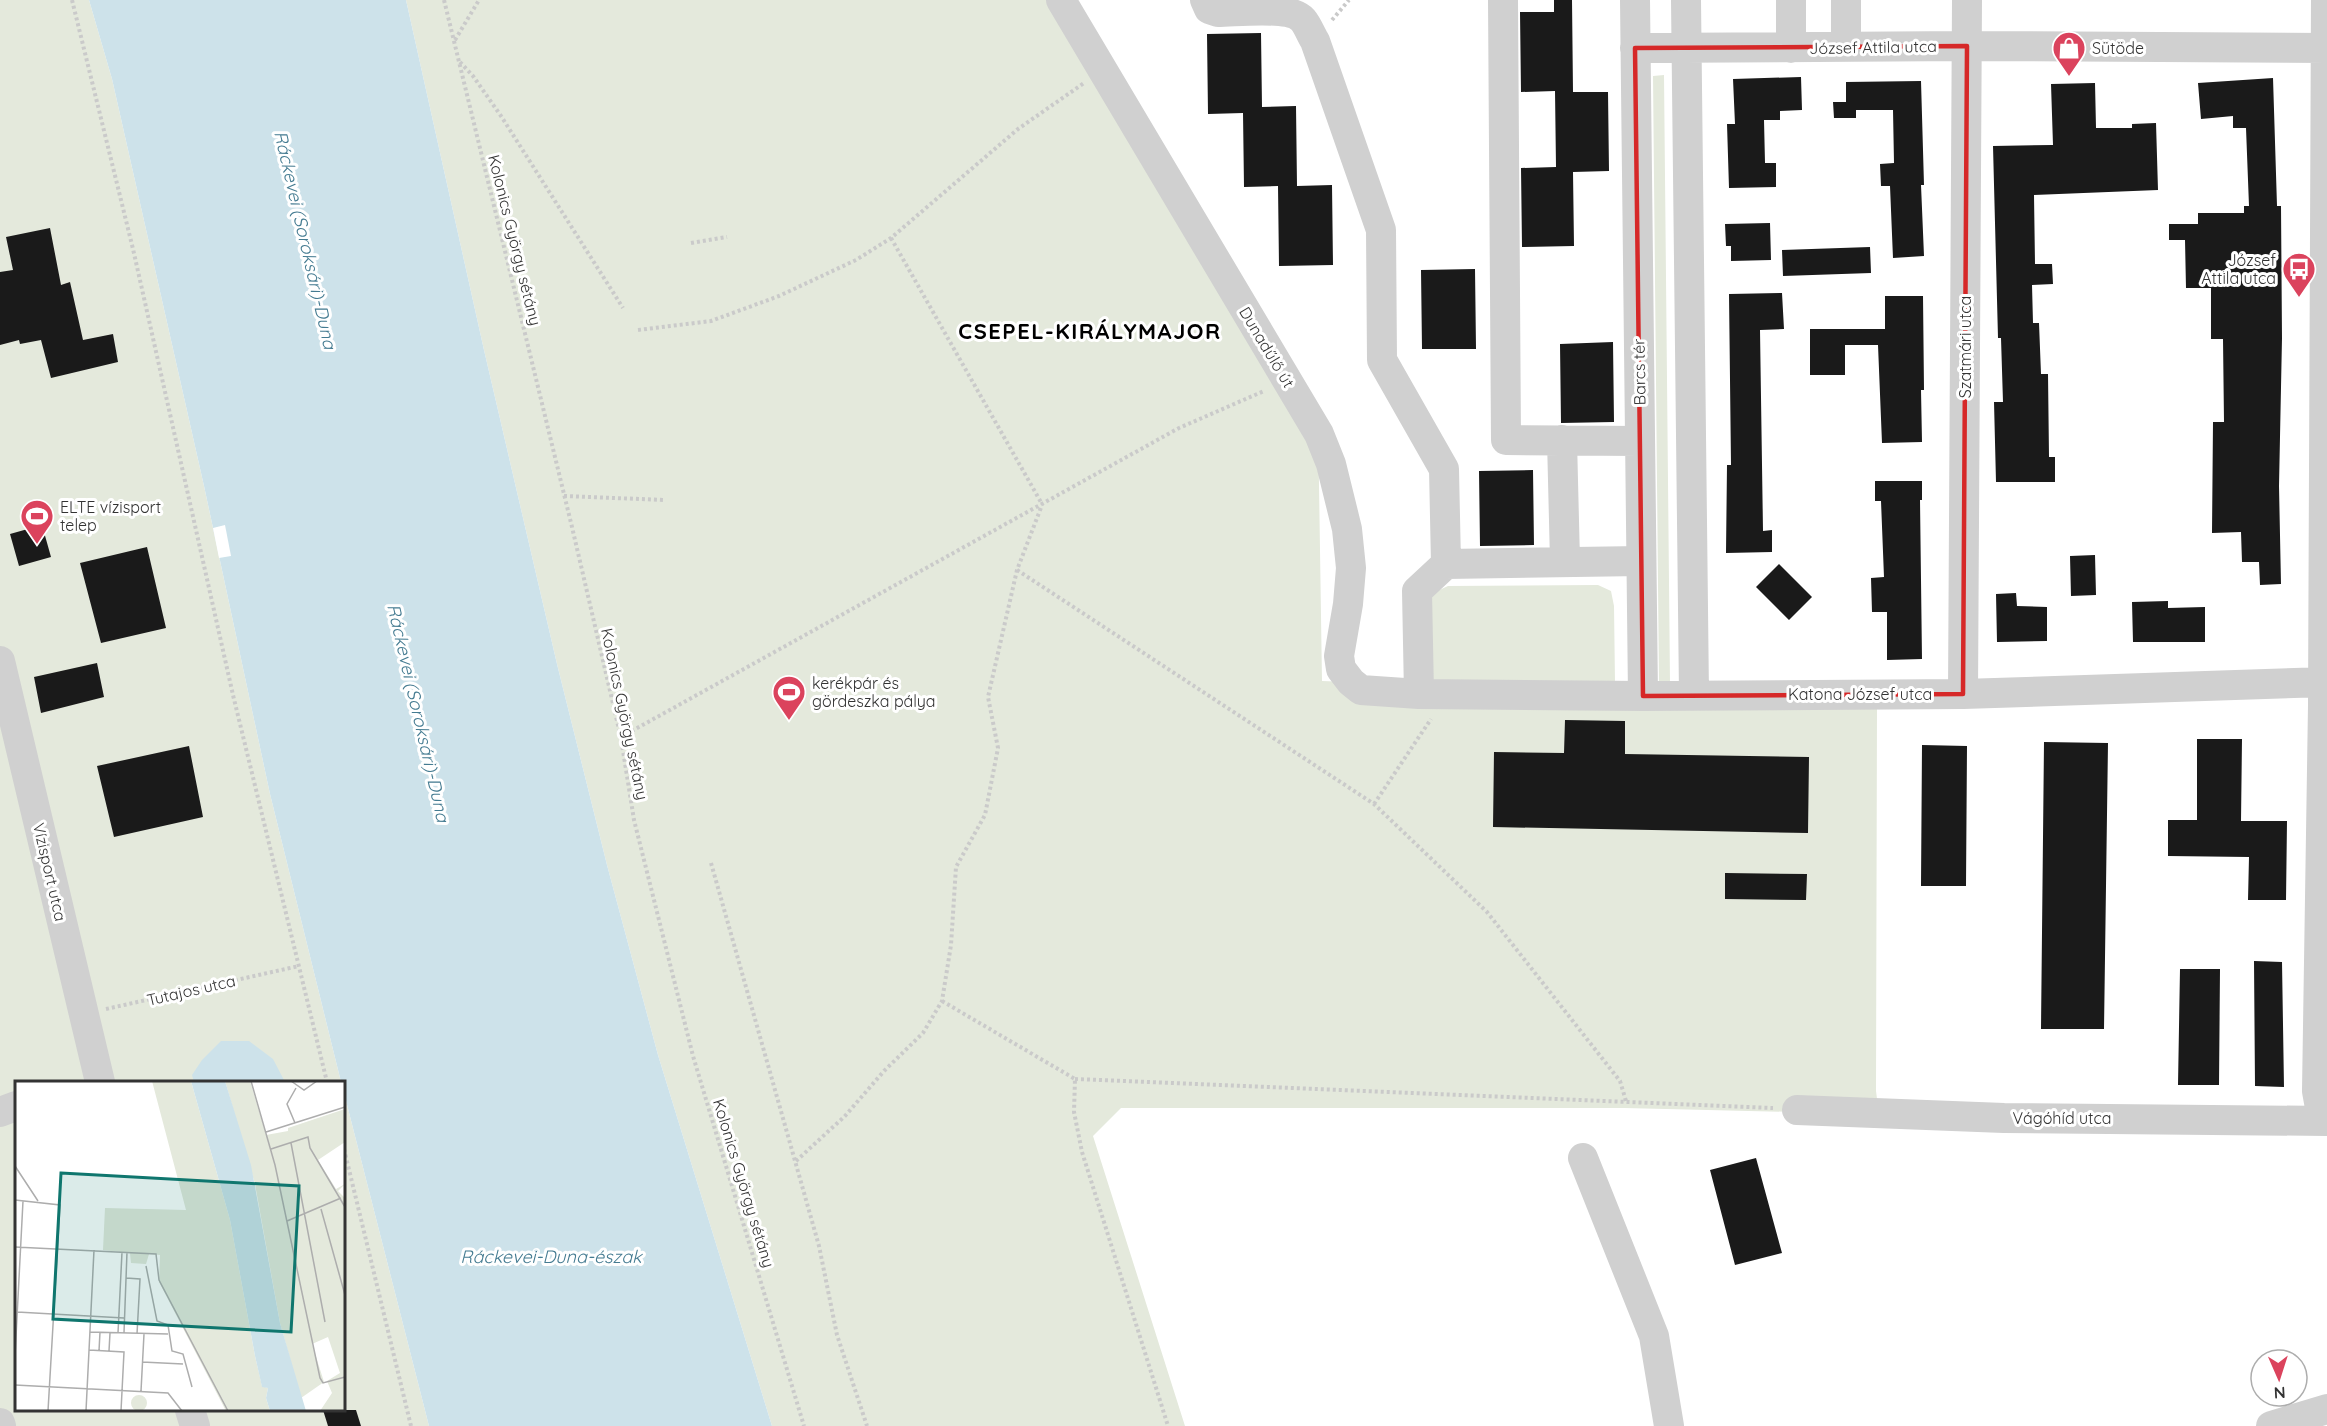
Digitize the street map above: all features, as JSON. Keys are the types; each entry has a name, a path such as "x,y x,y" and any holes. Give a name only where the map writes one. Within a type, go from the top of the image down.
{"street":[{"name":"Dunadűlő út","path":"1061,0 1286,379 1318,434 1331,464 1347,529 1351,568 1340,656 1341,669 1361,690 1407,693"},
{"path":"1205,0 1209,9 1218,12 1294,14 1303,20 1315,41 1381,230 1382,360 1444,469 1446,564"},
{"path":"1503,0 1506,440 1640,441"},
{"name":"Barcs tér","path":"1635,0 1643,696"},
{"path":"1686,0 1694,695"},
{"path":"1791,0 1791,48"},
{"path":"1846,0 1846,47"},
{"name":"Szatmári utca","path":"1963,694 1967,0"},
{"path":"2325,1120 2317,1091 2325,682 2326,0"},
{"name":"József Attila utca","path":"1635,48 1967,46 2326,48"},
{"path":"1562,440 1566,561"},
{"path":"1407,693 1417,591 1446,564 1641,561"},
{"name":"Vízisport utca","path":"0,661 84,1014 95,1081"},
{"name":"Katona József utca","path":"1407,693 1643,696 1963,694 2325,682"},
{"path":"0,1112 15,1106"},
{"name":"Vágóhíd utca","path":"1797,1110 2004,1118 2325,1120"},
{"path":"1583,1158 1654,1336 1669,1426"},
{"path":"2271,1426 2327,1408"},
{"path":"190,1411 195,1426"}],"path":[{"path":"72,0 133,249 232,695 327,1081"},
{"name":"Kolonics György sétány","path":"444,0 621,738 634,820 693,1056 804,1426"},
{"path":"454,41 479,0"},
{"path":"459,61 473,76 501,116 623,308"},
{"path":"638,330 711,321 760,303 856,260 891,238 1018,129 1102,71"},
{"path":"691,243 727,237"},
{"path":"891,238 1042,504"},
{"path":"621,738 1179,428 1286,379"},
{"path":"564,496 665,500"},
{"path":"796,1161 845,1116 884,1071 923,1033 942,1001 951,945 956,867 985,815 998,748 988,697 1017,570 1042,504"},
{"path":"1017,570 1374,804 1487,912 1620,1081 1626,1101"},
{"path":"1374,804 1425,725 1453,694"},
{"path":"711,863 819,1246 837,1335 867,1426"},
{"name":"Tutajos utca","path":"84,1014 299,966"},
{"path":"942,1001 1075,1079 1797,1110"},
{"path":"1075,1079 1074,1112 1082,1152 1168,1426"},
{"path":"345,1153 411,1426"}],"highlighted area":[{"path":"1967,46 1963,694 1643,696 1635,48"}],"shaded area":[{"path":"0,0 89,0 112,79 204,486 270,794 341,1081 15,1081 15,1411 345,1411 345,1097 429,1426 0,1426"},
{"path":"406,0 1070,0 1318,418 1322,681 1428,685 1427,607 1433,593 1448,586 1598,585 1611,591 1614,606 1615,683 1877,707 1876,1091 1879,1114 1624,1108 1121,1108 1093,1136 1185,1426 772,1426 658,1055 607,865 557,664 484,350"},
{"path":"1664,75 1670,683 1659,684 1653,76"}],"water":[{"name":"Ráckevei-Duna-észak","path":"89,0 406,0 484,350 557,664 607,865 658,1055 772,1426 429,1426 345,1097 345,1081 341,1081 270,794 204,486 112,79"},
{"path":"221,1041 249,1041 273,1059 284,1081 194,1081 192,1075 202,1060"}],"pier":[{"path":"225,525 231,556 219,558 213,528"}],"building":[{"path":"1554,0 1572,0 1573,92 1608,92 1609,171 1573,172 1574,246 1522,247 1521,168 1556,167 1555,91 1521,92 1520,12 1554,12"},
{"path":"1261,33 1262,107 1296,106 1297,186 1332,185 1333,265 1279,266 1278,186 1244,187 1243,113 1208,114 1207,34"},
{"path":"1801,77 1802,110 1780,111 1780,120 1764,120 1765,163 1776,163 1776,187 1729,188 1727,124 1735,124 1733,79"},
{"path":"2273,78 2277,206 2281,206 2282,338 2279,486 2281,584 2260,585 2259,562 2242,562 2241,532 2212,533 2213,422 2224,422 2223,339 2211,339 2211,288 2186,288 2185,240 2169,240 2169,224 2198,224 2198,213 2244,213 2244,206 2249,206 2246,128 2233,128 2233,116 2201,119 2198,83"},
{"path":"1921,81 1924,256 1893,258 1890,186 1881,186 1880,164 1894,163 1893,110 1856,110 1856,118 1834,118 1833,102 1846,102 1846,82"},
{"path":"2095,83 2096,128 2132,128 2132,124 2156,123 2158,190 2034,195 2035,264 2052,264 2053,284 2032,285 2033,323 2039,323 2041,374 2048,374 2049,457 2055,457 2055,482 1996,482 1994,402 2003,402 2001,338 1998,338 1993,146 2053,145 2051,84"},
{"path":"1770,223 1771,260 1731,261 1731,246 1726,246 1725,224"},
{"path":"50,228 61,285 70,282 83,340 113,334 118,362 51,378 41,340 20,344 19,340 0,345 0,272 13,270 6,237"},
{"path":"1870,247 1871,273 1783,276 1782,250"},
{"path":"1475,269 1476,349 1422,349 1421,270"},
{"path":"1782,293 1784,329 1760,330 1763,531 1772,530 1772,552 1726,553 1727,465 1731,465 1729,294"},
{"path":"1885,296 1923,296 1922,442 1882,443 1878,345 1845,345 1845,375 1810,375 1810,329 1885,329"},
{"path":"1613,342 1614,422 1561,423 1560,344"},
{"path":"1533,470 1534,545 1480,546 1479,471"},
{"path":"1875,481 1922,481 1922,500 1920,500 1922,659 1887,660 1887,612 1872,612 1871,578 1884,577 1881,501 1875,501"},
{"path":"42,525 51,557 19,566 10,534"},
{"path":"147,547 166,628 101,643 80,563"},
{"path":"2095,555 2096,595 2071,596 2070,556"},
{"path":"1779,564 1812,597 1789,620 1756,587"},
{"path":"2016,593 2017,606 2047,607 2047,641 1997,642 1996,594"},
{"path":"2168,601 2168,608 2205,607 2205,642 2133,642 2132,602"},
{"path":"97,663 104,697 41,713 34,677"},
{"path":"1565,720 1625,721 1625,754 1809,757 1808,833 1493,827 1494,752 1564,753"},
{"path":"2197,739 2242,739 2241,821 2287,821 2286,900 2248,900 2249,857 2168,856 2168,820 2197,820"},
{"path":"2044,742 2108,743 2104,1029 2041,1029"},
{"path":"1922,745 1967,746 1966,886 1921,886"},
{"path":"189,746 203,817 114,837 97,766"},
{"path":"1725,873 1807,874 1806,900 1725,899"},
{"path":"2254,961 2282,962 2284,1087 2255,1086"},
{"path":"2180,969 2220,969 2219,1085 2178,1085"},
{"path":"1756,1158 1782,1253 1735,1265 1710,1170"},
{"path":"356,1410 361,1426 328,1426 323,1411"}],"place":[{"name":"Sütöde","path":"2069,77"},
{"name":"József Attila utca","path":"2299,298"},
{"name":"ELTE vízisport telep","path":"37,545"},
{"name":"kerékpár és gördeszka pálya","path":"789,721"}],"district":[{"name":"CSEPEL-KIRÁLYMAJOR","path":"1090,331"}],"water label":[{"name":"Ráckevei (Soroksári)-Duna","path":"305,240"},
{"name":"Ráckevei (Soroksári)-Duna","path":"418,713"}]}
